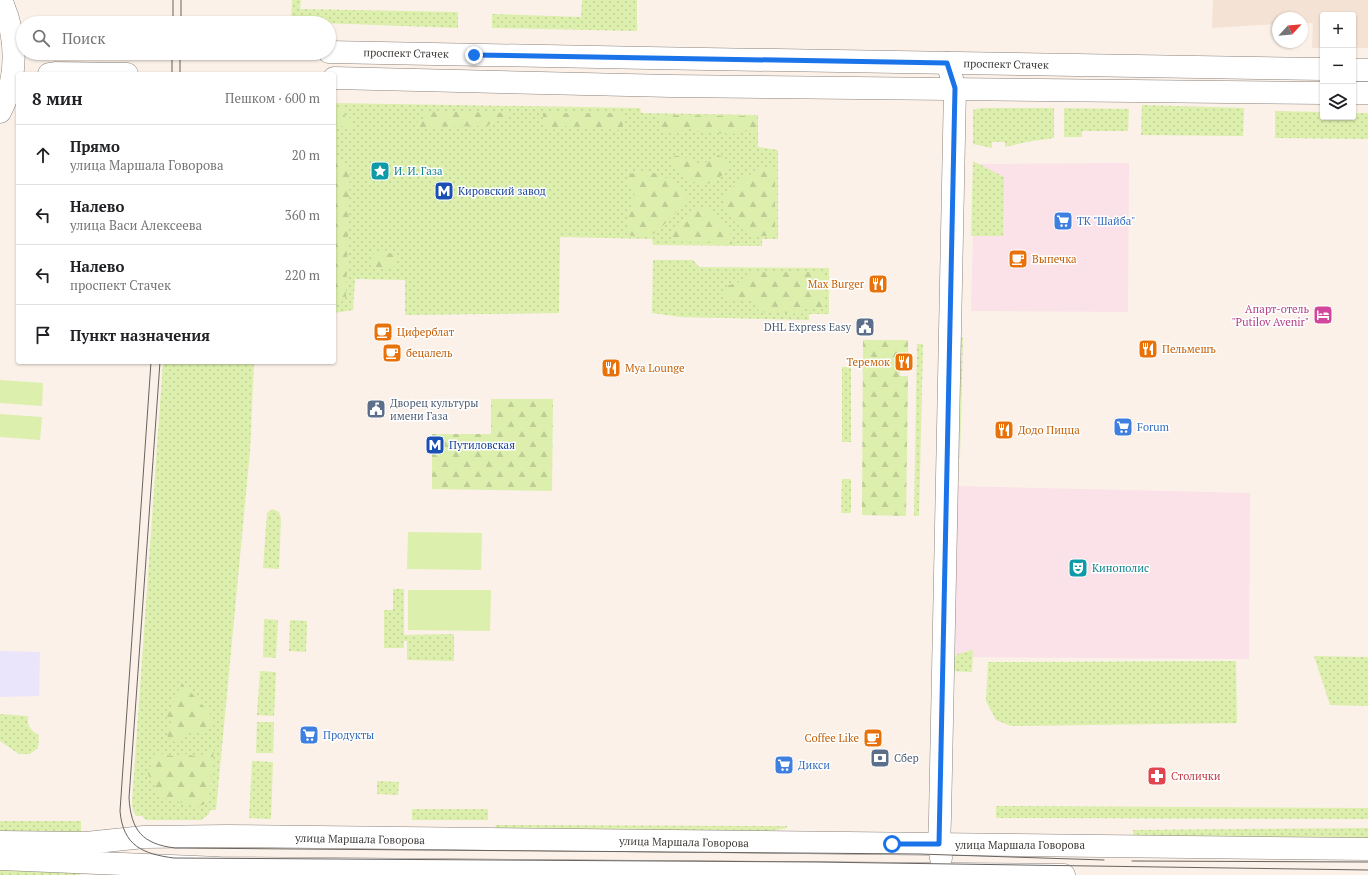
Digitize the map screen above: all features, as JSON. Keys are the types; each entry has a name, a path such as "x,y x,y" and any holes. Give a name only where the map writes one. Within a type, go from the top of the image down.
{"main road":[{"path":"4,6 16,22"},
{"path":"0,112 9,89 13,70 14,51 12,31 4,6"},
{"name":"проспект Стачек","path":"336,52 1320,69"},
{"path":"915,873 930,844 955,88 947,63"},
{"path":"1356,70 1368,70"},
{"path":"336,78 664,85 1320,93"},
{"path":"1356,93 1368,93"},
{"path":"0,118 16,98"},
{"name":"улица Маршала Говорова","path":"0,842 86,843 144,837 227,836 1368,849"},
{"path":"930,844 944,873"},
{"path":"0,859 226,868 1064,875"}],"shaded area":[{"path":"1213,0 1368,0 1368,48 1356,48 1356,12 1320,12 1320,48 1312,48 1313,23 1308,23 1308,12 1272,12 1272,24 1212,28"},
{"path":"1129,163 1128,312 971,311 975,164"},
{"path":"957,486 1250,493 1249,659 955,657"},
{"path":"0,651 40,652 39,696 0,697"}],"green space":[{"path":"292,0 301,0 300,9 458,12 458,28 336,23 336,16 291,16"},
{"path":"582,0 637,0 637,31 492,28 492,14 581,17"},
{"path":"336,103 640,108 641,113 758,115 758,147 778,150 778,239 762,239 762,246 653,245 652,239 560,237 559,313 405,315 405,280 355,279 353,310 336,313"},
{"path":"1142,105 1244,108 1243,136 1141,135"},
{"path":"981,108 1054,108 1054,138 1005,147 1005,142 992,142 992,148 973,144 973,110"},
{"path":"1064,108 1129,109 1128,131 1082,131 1082,137 1064,137"},
{"path":"336,109 344,109 345,118 352,118 353,127 338,126 336,122"},
{"path":"425,111 509,113 509,119 494,119 488,126 418,127 418,121 425,121"},
{"path":"1275,111 1320,112 1320,120 1356,120 1356,113 1368,113 1368,139 1275,138"},
{"path":"543,113 623,113 623,130 584,129 582,127 563,126 559,130 543,129"},
{"path":"661,115 756,116 756,133 752,133 751,130 739,130 738,134 697,132 695,129 684,129 680,132 661,131"},
{"path":"718,155 727,161 728,171 716,180 707,184 699,183 683,176 674,170 670,161 671,158 679,156 701,165"},
{"path":"336,161 347,164 350,171 346,296 343,301 336,303"},
{"path":"973,161 1004,177 1003,236 971,236"},
{"path":"763,167 775,168 775,236 750,236 729,216 725,208 724,200 727,193 740,181"},
{"path":"649,171 672,181 681,189 687,199 669,220 653,234 644,237 627,235 629,210 635,197 628,181 628,174"},
{"path":"705,207 728,230 733,238 732,244 671,241 674,231 698,209"},
{"path":"383,252 393,254 396,259 395,266 385,269 374,267 372,259 374,253"},
{"path":"653,260 693,260 699,267 829,268 829,314 809,314 809,320 681,317 652,313"},
{"path":"751,272 824,272 825,307 804,307 802,314 759,312 754,299 729,300 725,294 727,286 744,280"},
{"path":"957,338 963,338 960,458 954,458"},
{"path":"863,340 908,340 908,357 900,357 900,376 908,376 906,516 862,515"},
{"path":"917,344 923,344 919,516 914,516"},
{"path":"163,364 254,364 250,451 216,810 210,810 209,814 201,820 146,820 142,816 136,816 133,810 132,802"},
{"path":"842,367 851,367 851,442 842,442"},
{"path":"0,380 43,383 42,406 0,403"},
{"path":"491,399 553,399 552,491 432,489 432,434 491,434"},
{"path":"0,414 42,417 40,440 0,437"},
{"path":"842,479 851,479 851,513 841,513"},
{"path":"272,509 279,512 281,519 279,569 263,568 267,513"},
{"path":"408,532 482,533 481,570 407,569"},
{"path":"393,589 404,589 404,635 454,634 454,661 407,660 407,641 404,641 404,648 384,648 384,610 393,610"},
{"path":"408,590 491,590 490,631 408,630"},
{"path":"264,619 278,620 276,658 263,657"},
{"path":"290,620 307,621 306,652 289,651"},
{"path":"973,650 972,672 949,671 949,663 958,654"},
{"path":"1314,656 1368,657 1368,706 1330,705"},
{"path":"1236,661 1237,723 1011,726 996,720 986,701 988,662"},
{"path":"260,671 276,672 274,716 257,715"},
{"path":"182,683 210,713 212,724 205,731 189,732 183,736 177,744 167,736 172,724 167,716"},
{"path":"0,714 28,716 30,727 39,735 38,748 30,754 19,754 0,741"},
{"path":"257,722 274,722 273,753 256,753"},
{"path":"214,748 209,802 197,807 161,797 148,774 155,752 171,756 186,754 198,757"},
{"path":"252,761 273,762 271,819 249,818"},
{"path":"377,781 399,782 398,795 377,794"},
{"path":"996,806 1368,808 1368,819 996,818"},
{"path":"412,809 488,809 488,820 412,820"},
{"path":"0,821 81,821 81,835 0,834"},
{"path":"495,825 787,826 787,828 751,834 498,831"},
{"path":"1368,828 1368,840 1133,840 1133,830"},
{"path":"0,866 80,871 80,875 0,875"}],"tram line":[{"path":"173,0 173,16"},
{"path":"181,0 181,16"},
{"path":"172,60 172,72"},
{"path":"180,60 180,72"},
{"path":"151,364 120,811 125,833 136,846 144,851 174,858 815,862 1368,870"},
{"path":"160,364 129,798 132,819 140,834 146,839 154,843 175,848 919,854 1104,860"},
{"path":"1132,861 1368,862"}],"place":[{"name":"И. И. Газа","path":"380,171"},
{"name":"Кировский завод","path":"444,191"},
{"name":"ТК \"Шайба\"","path":"1063,221"},
{"name":"Выпечка","path":"1018,259"},
{"name":"Max Burger","path":"878,284"},
{"name":"Апарт-отель \"Putilov Avenir\"","path":"1323,315"},
{"name":"DHL Express Easy","path":"865,327"},
{"name":"Циферблат","path":"383,332"},
{"name":"Пельмешъ","path":"1148,349"},
{"name":"бецалель","path":"392,353"},
{"name":"Теремок","path":"904,362"},
{"name":"Mya Lounge","path":"611,368"},
{"name":"Дворец культуры имени Газа","path":"376,409"},
{"name":"Forum","path":"1123,427"},
{"name":"Додо Пицца","path":"1004,430"},
{"name":"Путиловская","path":"435,445"},
{"name":"Кинополис","path":"1078,568"},
{"name":"Продукты","path":"309,735"},
{"name":"Coffee Like","path":"873,738"},
{"name":"Сбер","path":"880,758"},
{"name":"Дикси","path":"784,765"},
{"name":"Столички","path":"1157,776"}],"route":[{"path":"474,55 947,63 955,88 939,844 892,844"}]}
